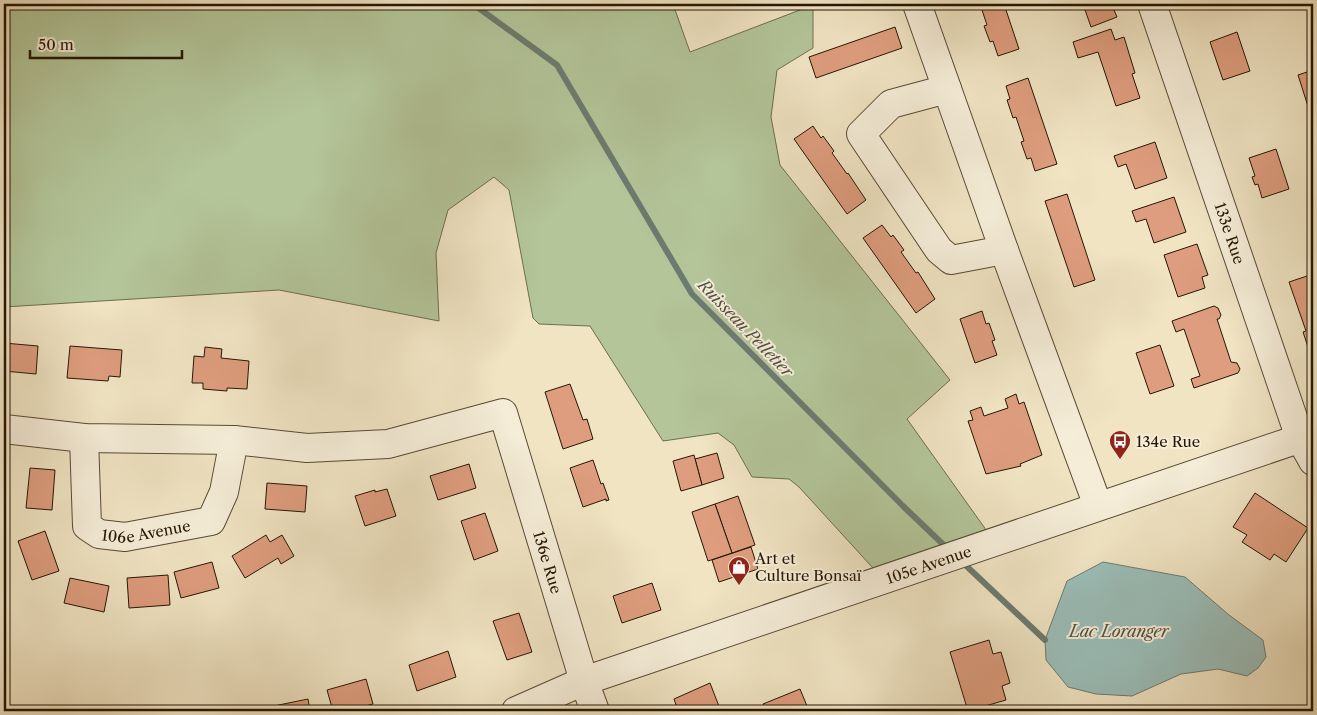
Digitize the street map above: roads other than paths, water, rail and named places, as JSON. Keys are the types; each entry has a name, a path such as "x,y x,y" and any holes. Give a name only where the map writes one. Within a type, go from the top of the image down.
{"street":[{"path":"917,4 1004,250 1098,506"},
{"name":"133e Rue","path":"1152,4 1309,444"},
{"path":"947,89 890,104 861,134 938,250 951,260 1004,250"},
{"name":"136e Rue","path":"234,440 307,448 388,444 503,413 584,681 595,711"},
{"path":"4,429 84,438 234,440"},
{"name":"106e Avenue","path":"84,438 87,526 99,534 125,537 211,521 224,492 234,440"},
{"name":"105e Avenue","path":"516,711 584,681 1098,506 1309,444"}],"water":[{"name":"Lac Loranger","path":"1103,562 1185,577 1229,615 1263,640 1266,657 1258,668 1247,676 1218,669 1181,674 1132,696 1096,694 1068,687 1046,660 1045,640 1067,581"}],"waterway":[{"name":"Ruisseau Pelletier","path":"473,4 557,65 692,294 949,550"},
{"name":"Ruisseau Pelletier","path":"960,560 1045,640"}],"place":[{"name":"134e Rue","path":"1120,460"},
{"name":"Art et Culture Bonsaï","path":"739,586"}]}
